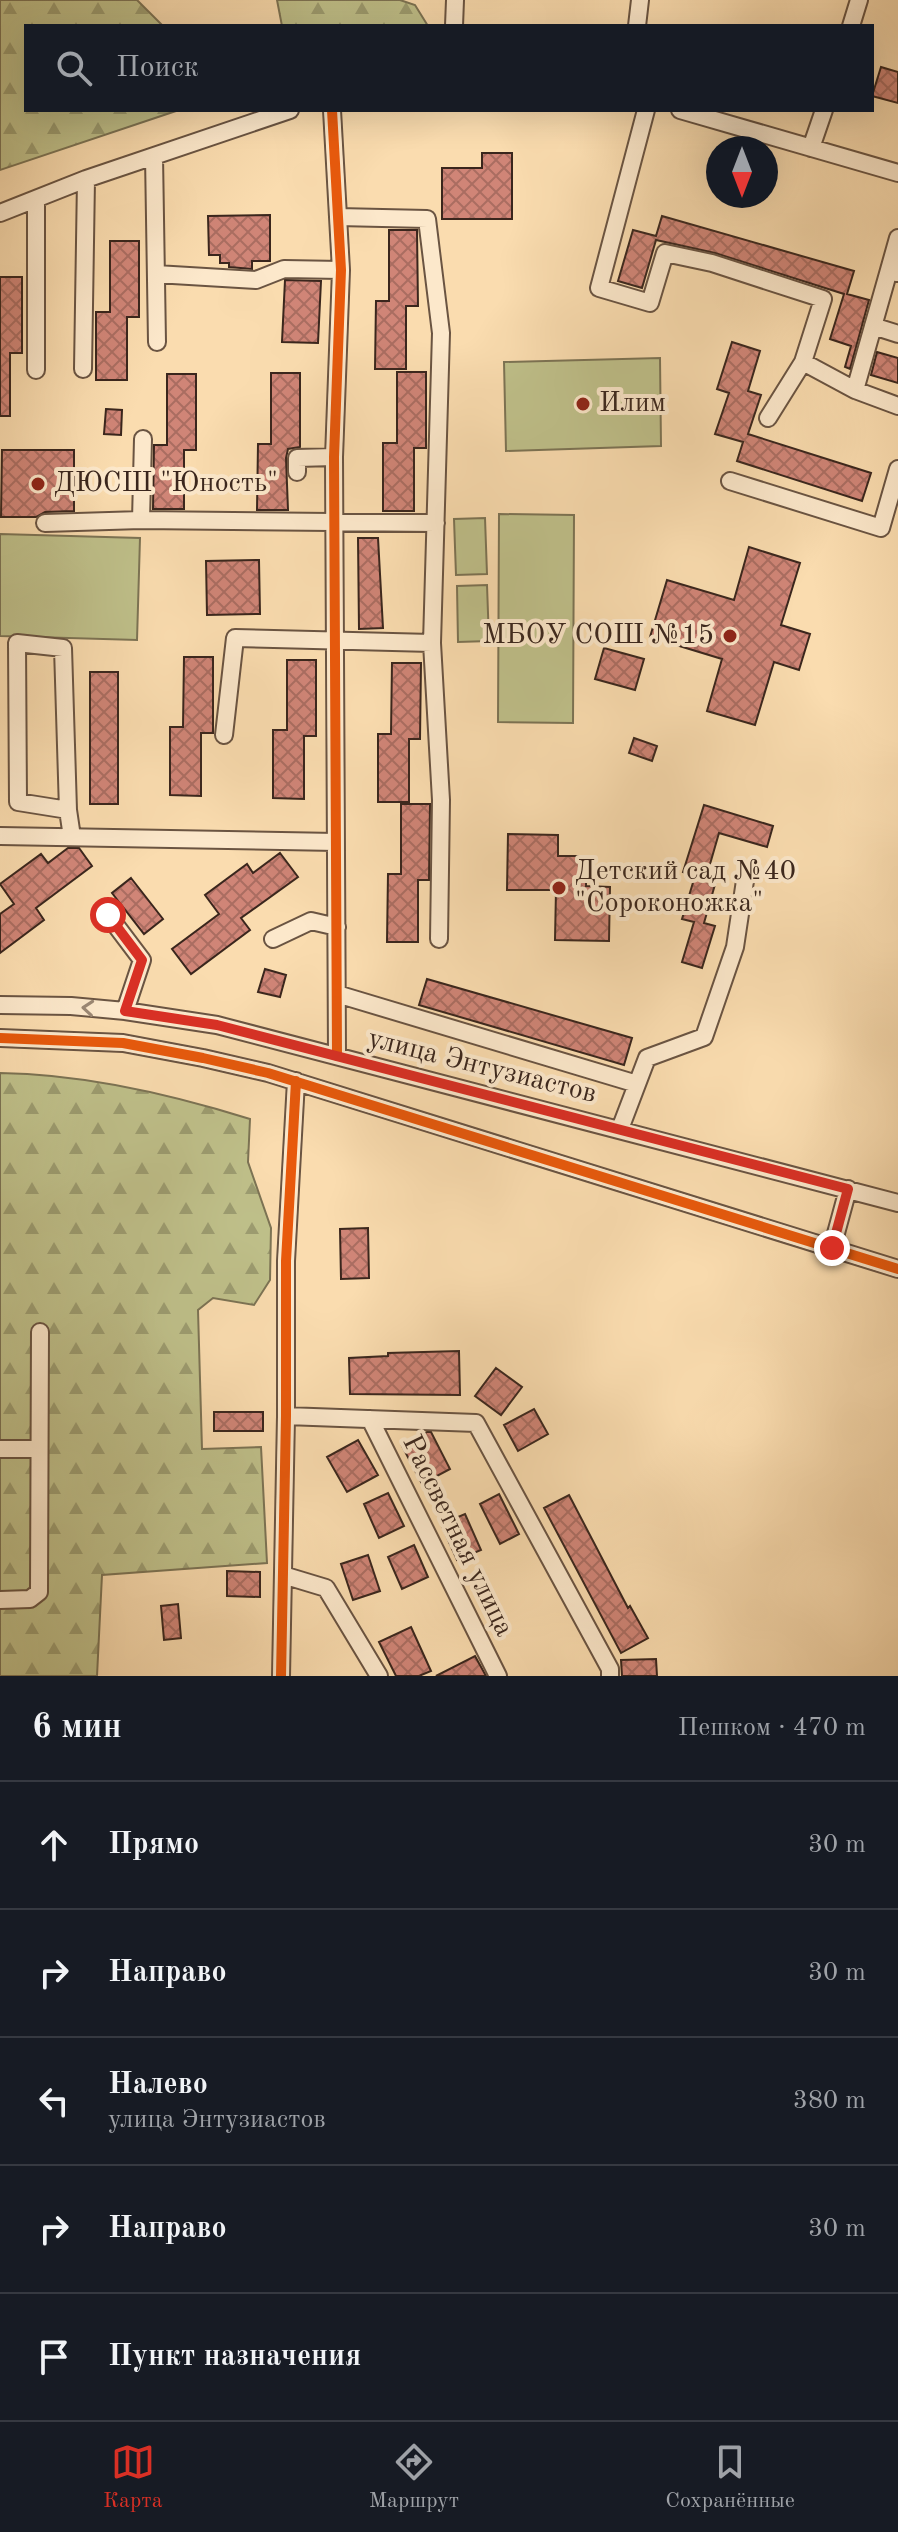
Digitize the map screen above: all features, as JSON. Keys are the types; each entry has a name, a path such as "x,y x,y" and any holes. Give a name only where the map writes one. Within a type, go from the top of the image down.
{"street":[{"path":"454,24 455,0"},
{"path":"637,24 640,0"},
{"path":"852,24 859,0"},
{"path":"0,213 86,179 284,112"},
{"path":"332,112 341,270 334,457 337,1056"},
{"path":"645,112 599,288 650,303 665,253 712,263 823,299 803,362 768,418"},
{"path":"687,112 898,173"},
{"path":"811,148 823,112"},
{"path":"154,156 157,342"},
{"path":"83,369 86,179"},
{"path":"36,200 36,370"},
{"path":"338,217 427,219 441,333 432,643 441,800 439,939"},
{"path":"855,390 873,326 894,272 898,238"},
{"path":"156,274 256,280 284,269 341,270"},
{"path":"873,326 898,334"},
{"path":"803,362 855,390 898,406"},
{"path":"141,520 143,439"},
{"path":"297,472 297,458 334,457"},
{"path":"730,481 881,528 898,469"},
{"path":"45,523 141,520 436,523"},
{"path":"224,735 235,638 432,643"},
{"path":"68,810 18,802 17,643 63,648 68,810 72,837"},
{"path":"0,836 336,842"},
{"path":"620,1129 647,1058 704,1037 735,947 746,874"},
{"path":"108,915 142,960 125,1011"},
{"path":"273,939 311,921 337,927"},
{"path":"337,994 637,1084"},
{"name":"улица Энтузиастов","path":"0,1005 71,1006 217,1025 898,1203"},
{"path":"0,1038 123,1043 203,1058 296,1081 898,1269"},
{"path":"281,1676 286,1261 296,1081"},
{"path":"832,1248 848,1189"},
{"path":"0,1600 30,1599 39,1592 40,1332"},
{"path":"286,1416 476,1423 610,1669 610,1676"},
{"name":"Рассветная улица","path":"370,1419 498,1676"},
{"path":"0,1449 39,1449"},
{"path":"283,1575 326,1588 379,1676"}],"green space":[{"path":"0,0 137,0 161,24 24,24 24,112 173,112 0,170"},
{"path":"277,0 400,0 415,5 427,24 282,24"},
{"name":"Илим","path":"660,358 661,446 506,451 504,362"},
{"path":"499,514 574,515 573,723 498,722"},
{"path":"485,518 487,574 456,575 454,519"},
{"path":"0,534 140,538 137,640 0,636"},
{"path":"487,585 489,641 458,642 457,586"},
{"path":"0,1073 95,1081 189,1101 250,1119 248,1162 271,1228 270,1280 254,1305 213,1298 198,1310 202,1449 261,1447 267,1563 102,1575 97,1676 0,1676"}],"building":[{"path":"881,67 898,72 898,103 874,97"},
{"path":"482,153 512,153 512,219 442,219 442,168 482,168"},
{"path":"270,215 270,261 252,261 252,269 229,267 229,263 220,263 220,255 209,255 208,216"},
{"path":"662,216 854,271 847,294 869,300 850,369 845,367 851,346 830,339 844,294 715,253 656,240 642,288 618,281 633,230 656,236"},
{"path":"389,230 417,230 418,306 406,306 406,369 375,369 376,301 389,301"},
{"path":"110,241 139,241 139,317 127,317 127,380 96,380 96,312 110,312"},
{"path":"0,277 22,277 22,353 10,353 10,416 0,416"},
{"path":"285,280 321,281 318,343 282,342"},
{"path":"732,342 760,351 748,391 761,395 748,434 871,473 862,501 737,461 743,442 715,434 729,393 717,389"},
{"path":"877,352 898,358 898,383 871,375"},
{"path":"397,372 426,372 426,448 414,448 414,511 383,511 383,443 397,443"},
{"path":"271,373 300,373 300,447 288,449 286,458 288,510 257,510 258,444 271,444"},
{"path":"167,374 196,374 196,450 184,450 184,509 153,509 154,445 167,445"},
{"path":"106,409 122,410 121,435 104,434"},
{"name":"ДЮСШ \"Юность\"","path":"2,450 74,450 74,511 45,512 36,517 1,517"},
{"path":"358,538 378,538 383,628 359,629"},
{"name":"МБОУ СОШ №15","path":"749,547 800,563 781,625 810,634 799,670 774,662 755,725 707,711 722,659 650,637 667,580 734,600"},
{"path":"259,560 260,614 207,615 206,561"},
{"path":"604,648 644,659 635,690 595,679"},
{"path":"184,657 213,657 213,733 201,733 201,796 170,795 170,727 183,727"},
{"path":"287,660 316,660 316,736 304,736 304,799 273,798 273,730 287,730"},
{"path":"392,663 421,663 420,739 409,739 409,802 378,802 378,734 391,734"},
{"path":"90,672 118,672 118,804 90,804"},
{"path":"634,738 657,746 652,761 629,753"},
{"path":"401,804 430,804 429,880 418,880 418,942 387,942 388,874 401,874"},
{"path":"704,805 773,826 767,847 719,833 706,878 716,881 704,923 715,926 702,968 682,962 694,922 682,919 695,876 683,872"},
{"name":"Детский сад №40 \"Сороконожка\"","path":"508,834 558,835 558,856 586,856 586,886 610,887 609,941 555,940 556,890 507,890"},
{"path":"68,848 79,848 92,866 36,908 44,920 0,953 0,914 14,904 0,884 41,854 48,863"},
{"path":"280,853 298,877 241,918 250,930 191,974 172,949 219,914 205,895 247,864 253,873"},
{"path":"131,878 163,919 144,934 112,893"},
{"path":"265,969 286,975 280,997 258,992"},
{"path":"427,979 632,1038 624,1065 419,1005"},
{"path":"368,1228 369,1278 341,1279 340,1229"},
{"path":"459,1351 460,1395 350,1394 349,1358 388,1356 388,1353"},
{"path":"496,1368 522,1387 501,1415 475,1396"},
{"path":"534,1409 548,1434 518,1451 504,1425"},
{"path":"214,1412 263,1412 263,1431 214,1431"},
{"path":"431,1432 450,1469 422,1484 402,1446"},
{"path":"358,1440 378,1475 347,1492 327,1457"},
{"path":"388,1493 404,1526 379,1538 364,1504"},
{"path":"499,1494 519,1534 500,1544 480,1504"},
{"path":"569,1495 628,1608 630,1606 648,1638 621,1653 544,1508"},
{"path":"465,1514 481,1550 457,1560 441,1524"},
{"path":"414,1545 428,1577 402,1589 388,1557"},
{"path":"368,1555 380,1591 353,1600 341,1564"},
{"path":"227,1571 260,1572 260,1597 227,1596"},
{"path":"178,1604 181,1638 164,1640 161,1606"},
{"path":"411,1627 431,1671 419,1676 396,1676 379,1642"},
{"path":"475,1656 486,1676 436,1676"},
{"path":"656,1659 657,1676 622,1676 621,1660"}],"cycle path":[{"path":"332,112 341,270 334,457 337,1056"},
{"path":"0,1038 123,1043 268,1073 898,1269"},
{"path":"281,1676 286,1261 296,1081"}],"place":[{"name":"Илим","path":"583,404"},
{"name":"ДЮСШ \"Юность\"","path":"38,484"},
{"name":"МБОУ СОШ №15","path":"730,636"},
{"name":"Детский сад №40 \"Сороконожка\"","path":"559,888"}],"route":[{"path":"108,915 142,960 125,1011 217,1025 848,1189 832,1248"}]}
